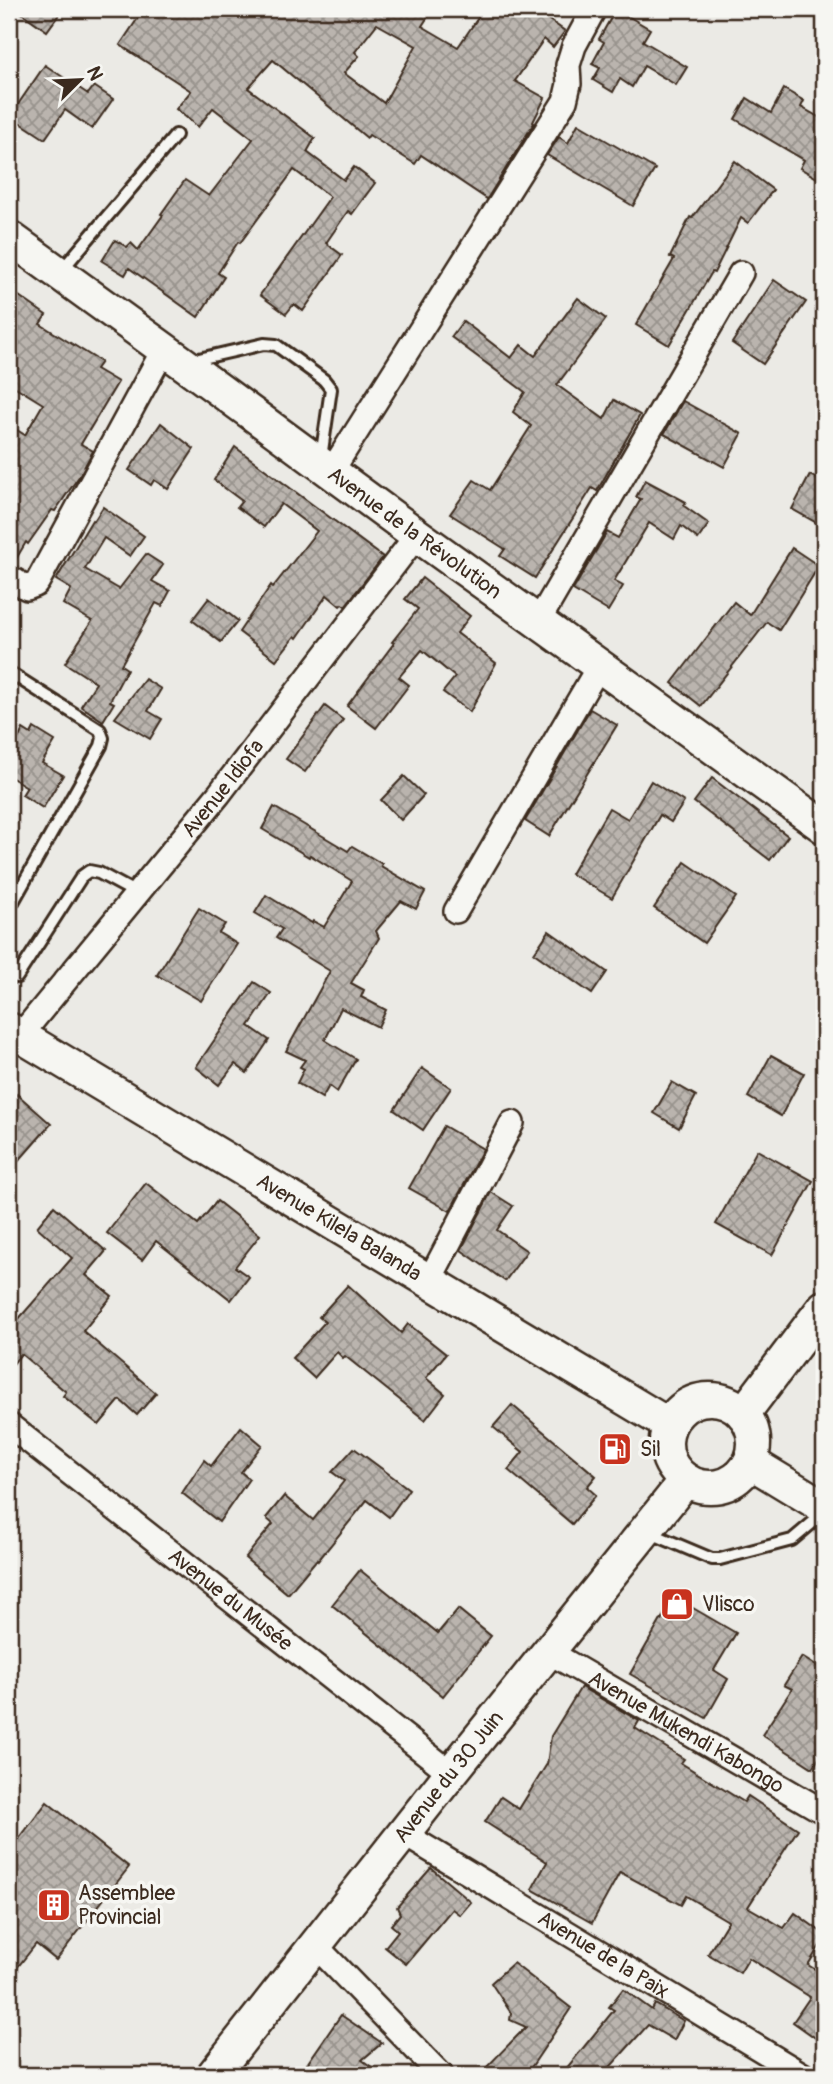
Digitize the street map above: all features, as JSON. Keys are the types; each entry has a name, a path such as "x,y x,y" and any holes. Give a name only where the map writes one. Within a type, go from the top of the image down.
{"street":[{"path":"326,468 565,101 569,84 568,65 574,46 594,9"},
{"name":"Avenue de la Révolution","path":"9,237 417,535 824,827"},
{"path":"538,622 740,273"},
{"path":"9,577 27,587 38,581 174,356"},
{"name":"Avenue Idiofa","path":"15,1033 138,894 219,794 417,535"},
{"path":"456,911 599,666"},
{"name":"Avenue Kilela Balanda","path":"15,1033 669,1424"},
{"path":"429,1281 512,1123"},
{"path":"743,1414 824,1307"},
{"path":"710,1398 722,1400 743,1414 754,1437 754,1450 750,1462 734,1480 710,1488 698,1486 677,1472 666,1449 669,1424 676,1414 697,1400 710,1398"},
{"name":"Avenue du Musée","path":"9,1425 451,1773"},
{"path":"750,1462 824,1507"},
{"name":"Avenue du 30 Juin","path":"213,2075 686,1480"},
{"name":"Avenue Mukendi Kabongo","path":"549,1652 824,1812"},
{"name":"Avenue de la Paix","path":"404,1834 794,2073"},
{"path":"316,1945 441,2075"}],"lane":[{"path":"60,274 176,135"},
{"path":"174,356 264,344 276,345 324,380 331,389 326,468"},
{"path":"9,909 101,746 103,738 100,730 12,674"},
{"path":"17,977 82,876 89,871 99,873 138,894"},
{"path":"645,1531 712,1559 720,1559 792,1540 824,1513"}],"building":[{"path":"16,9 63,9 47,31"},
{"path":"144,9 433,9 422,26 458,47 484,9 533,9 565,31 553,47 544,39 515,81 545,98 534,123 487,199 421,155 415,164 369,135 367,138 273,60 248,88 315,138 307,152 344,180 354,167 375,183 352,214 348,211 326,243 342,255 303,311 294,304 286,314 260,295 330,197 294,170 240,243 238,242 218,273 224,277 198,317 129,268 125,275 102,261 115,240 127,247 131,243 138,250 185,180 209,196 253,139 213,108 198,127 176,109 191,91 120,45","holes":["377,24 416,46 384,103 344,73 359,56 355,52"]},
{"path":"616,9 650,29 643,41 687,67 676,85 644,66 632,87 620,79 613,92 593,80 600,68 592,64 604,42 599,39"},
{"path":"45,65 88,94 94,86 113,99 92,129 65,110 45,139 10,116"},
{"path":"784,89 804,101 801,107 824,120 824,182 800,168 804,160 735,119 747,98 771,113"},
{"path":"578,124 655,169 633,206 547,155 559,137 568,143"},
{"path":"735,161 773,190 748,223 741,218 714,273 712,272 669,345 636,325 674,259 670,257 690,217 692,218"},
{"path":"774,280 806,302 763,364 732,343"},
{"path":"9,289 46,315 40,324 101,362 96,369 118,382 81,444 93,451 80,475 55,511 52,510 28,544 26,542 13,564 9,563 9,425 25,435 43,404 9,383"},
{"path":"578,298 606,319 557,385 604,419 614,400 640,415 597,491 592,488 535,578 500,556 505,549 450,514 474,480 490,490 531,426 513,412 525,392 451,337 463,321 511,358 521,345 535,356"},
{"path":"683,401 742,434 724,467 664,434"},
{"path":"161,423 194,449 168,489 154,480 151,485 129,470"},
{"path":"235,447 383,557 345,606 340,606 327,595 297,638 295,636 276,660 239,632 271,585 273,587 317,531 281,504 264,527 237,507 242,501 214,480"},
{"path":"810,475 824,483 824,527 792,509"},
{"path":"645,480 686,502 684,506 709,524 698,539 681,526 674,539 649,523 614,581 623,586 608,611 573,590 607,532 618,538 641,499 636,497"},
{"path":"103,507 144,536 130,556 104,538 85,569 119,589 146,554 163,565 152,581 170,591 162,606 156,603 121,665 127,669 110,701 114,703 103,721 81,706 96,683 65,663 92,621 63,604 71,589 56,580 92,520 94,521"},
{"path":"792,548 819,566 779,630 767,622 701,706 672,683 734,602 750,615"},
{"path":"422,578 470,616 457,633 496,663 470,712 443,692 455,677 422,650 399,677 409,685 376,728 347,706 418,609 405,599"},
{"path":"209,598 238,621 221,642 192,620"},
{"path":"145,679 161,689 148,711 162,719 150,739 115,718"},
{"path":"325,706 343,720 305,772 286,759"},
{"path":"590,709 617,725 549,836 525,821"},
{"path":"34,728 55,741 42,763 63,775 43,808 22,795 27,787 9,776 9,758 23,729 31,734"},
{"path":"404,776 424,795 401,820 381,800"},
{"path":"712,778 788,836 770,860 694,802"},
{"path":"651,781 684,802 671,822 660,815 612,898 571,874 609,808 628,819"},
{"path":"274,807 348,851 352,846 425,892 416,909 401,901 376,931 379,938 351,983 364,990 361,997 386,1010 378,1027 341,1008 325,1040 356,1059 337,1092 329,1086 322,1098 297,1083 304,1069 300,1067 305,1060 286,1051 330,971 276,938 282,929 255,913 266,895 312,923 313,921 324,927 352,881 262,829"},
{"path":"685,862 736,897 704,943 654,908"},
{"path":"199,908 225,924 219,933 237,944 201,1001 157,975"},
{"path":"549,931 607,972 592,994 534,953"},
{"path":"254,982 271,993 249,1026 269,1040 247,1073 235,1064 219,1085 196,1067"},
{"path":"771,1055 804,1073 781,1116 748,1097"},
{"path":"422,1068 451,1088 423,1130 394,1110"},
{"path":"672,1082 696,1096 679,1128 654,1113"},
{"path":"17,1094 51,1124 9,1172 9,1103"},
{"path":"444,1126 483,1149 450,1211 409,1188"},
{"path":"757,1150 813,1181 772,1255 716,1224"},
{"path":"146,1183 198,1224 217,1201 260,1235 235,1267 249,1277 231,1300 156,1241 142,1260 107,1233"},
{"path":"491,1192 513,1206 497,1230 527,1251 505,1281 461,1250"},
{"path":"54,1206 106,1251 86,1275 112,1296 83,1331 156,1393 137,1415 120,1400 99,1425 63,1396 66,1392 21,1354 9,1369 9,1330 72,1258 37,1227"},
{"path":"348,1285 401,1333 408,1324 446,1354 426,1378 445,1394 425,1420 337,1352 314,1378 292,1358 325,1322 319,1317"},
{"path":"512,1405 596,1476 587,1487 596,1495 572,1524 508,1470 523,1452 493,1427"},
{"path":"241,1427 262,1445 241,1472 249,1479 219,1522 182,1493 204,1460 211,1466"},
{"path":"354,1448 409,1489 389,1517 367,1500 288,1594 245,1558 273,1524 266,1518 284,1496 313,1520 344,1481 332,1472"},
{"path":"360,1570 438,1633 458,1609 491,1636 443,1696 332,1605"},
{"path":"674,1597 736,1633 714,1670 728,1679 706,1718 630,1674"},
{"path":"802,1657 824,1671 824,1750 813,1768 762,1735 792,1689 784,1685"},
{"path":"581,1687 639,1721 635,1728 684,1759 681,1763 744,1802 748,1796 798,1829 748,1907 784,1928 795,1913 824,1934 824,1939 808,1965 824,1975 824,2044 793,2022 810,1997 749,1958 740,1973 708,1954 728,1921 686,1896 681,1905 620,1872 592,1923 532,1889 547,1862 485,1822 501,1797 519,1809 547,1764 551,1736"},
{"name":"Assemblee Provincial","path":"47,1802 129,1867 56,1960 36,1944 9,1978 9,1852"},
{"path":"431,1868 471,1902 460,1915 452,1909 406,1964 385,1947 398,1931 391,1925 400,1914 397,1907"},
{"path":"513,1963 571,2008 526,2075 479,2075 526,2027 510,2020 511,2013 491,1983"},
{"path":"623,1989 652,2010 655,2004 684,2021 674,2040 648,2025 603,2075 561,2075 614,2010 609,2007"},
{"path":"341,2015 382,2043 362,2060 383,2075 324,2075 307,2064"}],"place":[{"name":"Sil","path":"615,1449"},
{"name":"Vlisco","path":"677,1604"},
{"name":"Assemblee Provincial","path":"54,1905"}]}
